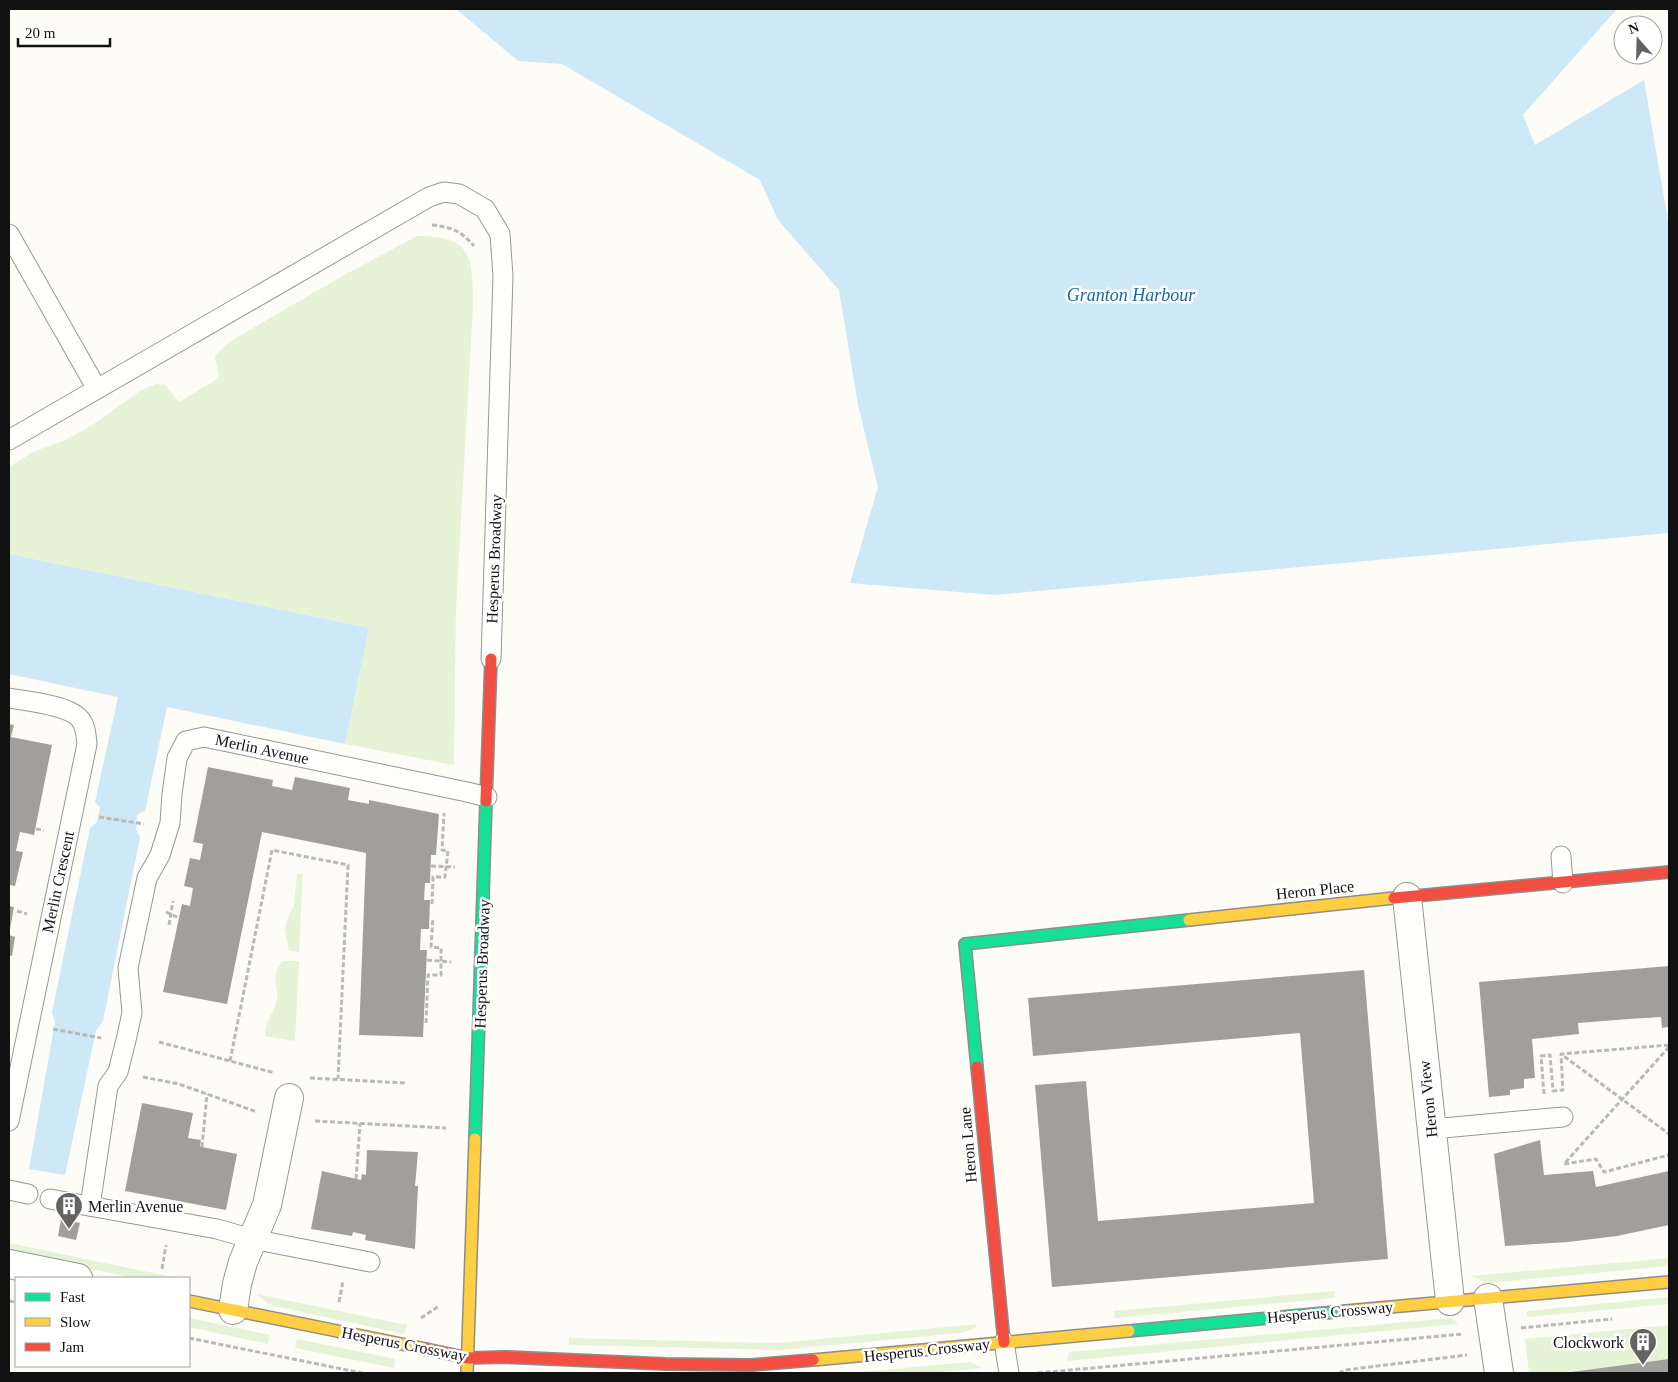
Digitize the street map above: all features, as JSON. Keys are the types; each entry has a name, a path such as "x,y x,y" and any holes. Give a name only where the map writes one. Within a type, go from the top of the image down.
{"street":[{"name":"Hesperus Broadway","path":"467,1373 491,659"},
{"name":"Heron Place","path":"965,944 1407,897 1669,872"},
{"name":"Heron View","path":"1407,897 1450,1301"},
{"name":"Heron Lane","path":"965,944 1004,1342"},
{"path":"233,1310 243,1262 267,1205 289,1098"},
{"path":"25,1270 71,1277"},
{"name":"Hesperus Crossway","path":"190,1301 468,1358 505,1357 666,1364 812,1367 1004,1342 1669,1282"},
{"path":"1488,1298 1499,1373"}],"lane":[{"name":"Hesperus Broadway","path":"9,440 429,197 444,192 459,194 485,210 500,234 503,276 491,659"},
{"path":"9,234 97,389"},
{"name":"Merlin Crescent","path":"9,698 66,710 79,718 85,728 87,744 9,1121"},
{"name":"Merlin Avenue","path":"90,1206 108,1086 118,1072 132,1013 128,968 145,885 160,855 170,823 177,758 186,741 204,736 487,797"},
{"path":"1561,856 1563,882"},
{"path":"1432,1129 1563,1117"},
{"path":"9,1190 28,1194"},
{"path":"50,1199 217,1229 252,1239 370,1262"},
{"path":"1004,1342 1009,1373"}],"path":[{"path":"432,904 433,878 445,878 448,851 442,850 444,810"},
{"path":"97,816 140,824"},
{"path":"36,829 43,830"},
{"path":"230,1061 272,850 348,865 338,1079"},
{"path":"431,866 463,867"},
{"path":"169,925 173,901"},
{"path":"16,911 26,913"},
{"path":"426,1023 428,975 440,975 441,962 441,948 431,947 433,918"},
{"path":"426,960 459,962"},
{"path":"48,1028 95,1037"},
{"path":"1561,1054 1669,1046"},
{"path":"1669,1046 1564,1164 1596,1159 1604,1172 1669,1155"},
{"path":"1545,1099 1541,1056 1550,1055 1553,1091 1564,1090 1561,1054"},
{"path":"1561,1054 1669,1134"},
{"path":"202,1147 207,1094"},
{"path":"356,1178 360,1123"},
{"path":"1517,1328 1622,1318"},
{"path":"1038,1372 1464,1334"},
{"path":"190,1338 362,1373"},
{"path":"1339,1373 1345,1370 1467,1356 1471,1352"}],"green space":[{"path":"417,236 436,237 450,240 460,245 470,263 472,275 473,306 456,609 454,765 345,744 369,628 9,554 9,467 35,451 63,441 91,426 140,391 156,384 165,385 179,402 219,378 215,356 229,342 346,274"},
{"path":"303,873 299,952 289,951 285,930 286,922 294,905 297,874"},
{"path":"283,961 299,961 295,1041 265,1036 266,1026 277,998 276,972"},
{"path":"9,1243 172,1277 130,1277 9,1252"},
{"path":"1669,1258 1669,1266 1489,1283 1471,1276"},
{"path":"1334,1291 1335,1298 1115,1318 1114,1311"},
{"path":"256,1294 407,1325 404,1334 270,1305"},
{"path":"1669,1297 1669,1304 1527,1317 1527,1311"},
{"path":"190,1318 270,1335 268,1344 190,1327"},
{"path":"1452,1318 1458,1324 1067,1361 1069,1352"},
{"path":"977,1324 975,1328 961,1333 780,1350 569,1345 569,1338 779,1343"},
{"path":"1669,1325 1669,1359 1562,1373 1529,1373 1525,1339"},
{"path":"297,1339 395,1359 394,1368 295,1348"},
{"path":"970,1362 983,1368 930,1373 851,1373"}],"water":[{"name":"Granton Harbour","path":"456,9 1617,9 1523,115 1535,145 1644,80 1669,227 1669,533 995,595 850,583 878,487 858,405 839,290 778,220 760,180 562,64 518,61"},
{"path":"9,554 369,628 345,744 167,707 145,811 137,815 136,829 140,837 103,1021 96,1031 65,1175 29,1169 55,1022 52,1012 90,828 97,822 100,807 95,802 118,697 9,674"}],"building":[{"path":"9,724 14,725 11,737 52,745 34,835 20,832 16,851 23,852 15,886 9,885"},
{"path":"208,767 273,780 272,786 292,790 295,777 350,788 348,800 369,804 369,800 439,814 436,855 431,855 430,883 425,883 424,900 430,900 429,929 421,929 420,950 427,950 423,1037 359,1035 366,853 262,832 227,1004 163,992 182,904 190,906 193,888 184,886 190,858 200,860 203,844 193,842"},
{"path":"9,906 14,907 10,929 9,929"},
{"path":"9,935 15,937 12,956 9,955"},
{"path":"1669,966 1669,1027 1662,1028 1661,1017 1578,1023 1579,1034 1532,1039 1535,1078 1524,1079 1524,1088 1510,1090 1510,1095 1489,1097 1479,982"},
{"path":"1364,970 1388,1259 1052,1287 1035,1085 1086,1081 1098,1221 1314,1203 1300,1033 1033,1056 1028,998"},
{"path":"142,1103 193,1113 188,1138 201,1140 200,1146 202,1147 237,1154 226,1210 125,1191"},
{"path":"1540,1140 1544,1175 1593,1171 1596,1187 1669,1171 1669,1225 1617,1236 1568,1242 1505,1246 1494,1154"},
{"path":"367,1150 418,1152 415,1186 418,1186 415,1249 365,1240 366,1235 353,1232 352,1236 311,1229 322,1171 361,1180 362,1174 366,1175"},
{"name":"Merlin Avenue","path":"61,1219 80,1223 76,1240 58,1236"},
{"name":"Clockwork","path":"1669,1359 1669,1373 1571,1373 1571,1372"}],"traffic: fast":[{"path":"475,1139 486,801"},
{"path":"977,1067 965,944 1189,920"},
{"path":"1129,1331 1346,1311"}],"traffic: slow":[{"path":"1189,920 1394,898"},
{"path":"467,1373 475,1139"},
{"path":"1346,1311 1669,1282"},
{"path":"190,1301 426,1349"},
{"path":"813,1360 1129,1331"}],"traffic: jam":[{"path":"486,801 491,659"},
{"path":"1394,898 1669,872"},
{"path":"977,1067 1004,1342"},
{"path":"426,1349 468,1358 505,1357 666,1364 751,1365 813,1360"}],"place":[{"name":"Merlin Avenue","path":"69,1230"},
{"name":"Clockwork","path":"1643,1366"}]}
